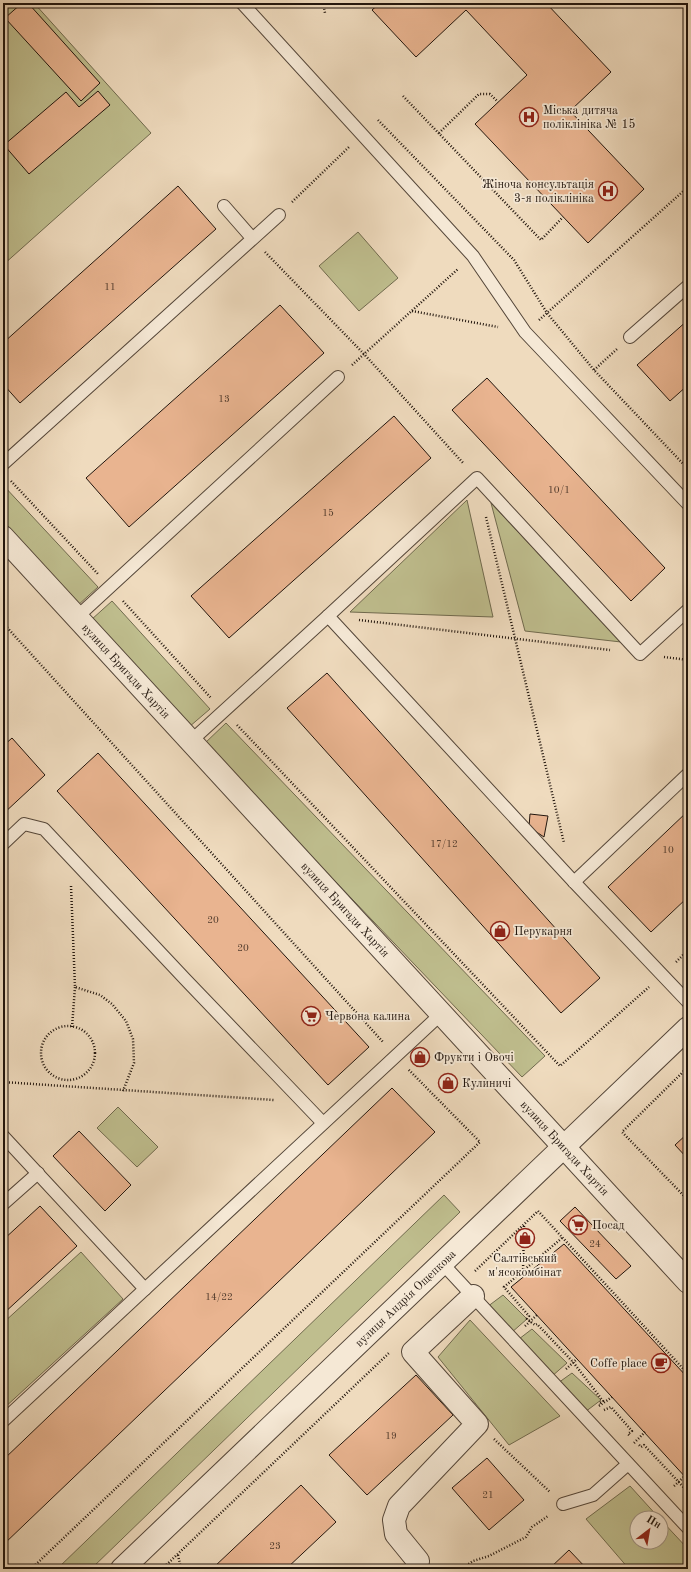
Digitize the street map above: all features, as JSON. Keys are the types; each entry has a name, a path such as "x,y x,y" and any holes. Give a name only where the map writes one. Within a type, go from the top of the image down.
{"street":[{"name":"вулиця Бригади Хартія","path":"3,537 688,1282"},
{"name":"вулиця Андрія Ощепкова","path":"122,1569 688,1028"},
{"path":"416,1569 418,1561 396,1534 394,1520 399,1506 477,1424 413,1352 467,1290"}],"lane":[{"path":"242,3 473,256 525,332 688,504"},
{"path":"224,206 252,238"},
{"path":"3,464 279,215"},
{"path":"630,337 688,286"},
{"path":"77,617 338,377"},
{"path":"191,741 477,478 640,654 688,610"},
{"path":"328,616 574,882 688,1002"},
{"path":"574,882 688,774"},
{"path":"3,844 24,824 44,829 184,979 323,1123"},
{"path":"3,1421 441,1014"},
{"path":"3,1136 145,1289"},
{"path":"3,1204 38,1173"},
{"path":"442,1263 688,1528"},
{"path":"563,1504 593,1495 628,1464"}],"path":[{"path":"323,3 325,13"},
{"path":"439,133 479,94 490,94 498,102"},
{"path":"403,96 541,240 564,217"},
{"path":"279,215 362,134"},
{"path":"412,311 525,332 688,187"},
{"path":"252,238 364,354 477,478"},
{"path":"338,377 473,256"},
{"path":"576,386 630,337"},
{"path":"8,477 224,711 560,1066 688,950"},
{"path":"486,516 565,844"},
{"path":"328,616 688,660"},
{"path":"3,623 395,1056 480,1142 31,1569"},
{"path":"70,857 75,987 72,1027"},
{"path":"75,987 100,995 112,1004 126,1021 133,1038 134,1064 123,1091"},
{"path":"68,1026 78,1028 91,1039 95,1056 93,1064 88,1072 73,1080 64,1080 55,1078 48,1072 43,1065 40,1056 41,1047 45,1038 51,1032 68,1026"},
{"path":"688,1067 622,1132 688,1200"},
{"path":"64,1080 64,1086"},
{"path":"3,1082 303,1102"},
{"path":"467,1290 524,1225 538,1212 688,1374"},
{"path":"523,1272 524,1225"},
{"path":"562,1238 504,1287 529,1316 527,1318 535,1325 537,1324 573,1362 603,1401 599,1403 604,1410 611,1407 632,1431 628,1434 641,1447 644,1444 688,1492"},
{"path":"162,1569 392,1350"},
{"path":"477,1424 553,1495"},
{"path":"461,1569 474,1561 489,1556 526,1537 532,1527 551,1513"},
{"path":"178,1554 181,1569"}],"shaded area":[{"path":"3,3 34,3 151,133 3,265"},
{"path":"358,232 398,278 359,311 319,266"},
{"path":"3,485 98,587 77,606 3,527"},
{"path":"467,500 493,617 350,612"},
{"path":"491,503 621,642 525,631"},
{"path":"112,601 210,709 189,727 91,620"},
{"path":"226,723 545,1056 522,1077 204,744"},
{"path":"118,1107 158,1147 137,1167 97,1128"},
{"path":"444,1195 460,1212 91,1569 57,1569"},
{"path":"81,1252 123,1299 3,1409 3,1323"},
{"path":"503,1295 527,1319 511,1333 487,1307"},
{"path":"470,1320 560,1416 509,1445 438,1357"},
{"path":"532,1329 567,1363 551,1377 519,1339"},
{"path":"572,1373 601,1400 585,1412 558,1383"},
{"path":"630,1486 652,1510 629,1510 629,1550 669,1550 669,1529 688,1549 688,1569 629,1569 586,1519"}],"building":[{"path":"22,3 28,3 100,83 81,101 5,18"},
{"name":"Міська дитяча поліклініка № 15","path":"380,3 546,3 611,72 570,111 644,189 588,243 475,124 527,75 466,10 416,57 372,10"},
{"path":"98,91 110,105 29,174 4,145 66,92 79,107"},
{"path":"178,186 216,229 20,403 3,384 3,343"},
{"path":"280,305 324,353 129,527 86,478"},
{"path":"688,320 688,385 670,401 637,365"},
{"path":"487,378 665,568 631,601 452,410"},
{"path":"394,416 431,458 229,638 191,596"},
{"path":"327,673 600,978 561,1013 287,708"},
{"path":"12,738 45,775 3,814 3,746"},
{"path":"98,753 369,1047 328,1085 57,791"},
{"path":"688,811 688,897 651,932 608,887"},
{"path":"530,814 548,816 544,837 529,827"},
{"path":"392,1088 435,1132 3,1545 3,1460"},
{"path":"79,1131 131,1185 105,1211 53,1156"},
{"path":"688,1133 688,1159 675,1145"},
{"path":"40,1206 77,1246 3,1314 3,1240"},
{"path":"575,1207 631,1266 616,1279 560,1221"},
{"path":"564,1244 688,1378 688,1480 511,1287"},
{"path":"416,1375 453,1415 367,1495 329,1455"},
{"path":"487,1458 524,1500 489,1530 452,1488"},
{"path":"301,1485 336,1522 286,1569 215,1569 214,1567"},
{"path":"569,1550 587,1569 549,1569"}],"place":[{"name":"Міська дитяча поліклініка № 15","path":"529,117"},
{"name":"Жіноча консультація 3-я поліклініка","path":"608,191"},
{"name":"Перукарня","path":"500,931"},
{"name":"Червона калина","path":"311,1016"},
{"name":"Фрукти і Овочі","path":"420,1057"},
{"name":"Кулиничі","path":"448,1083"},
{"name":"Посад","path":"578,1225"},
{"name":"Салтівський м'ясокомбінат","path":"525,1238"},
{"name":"Coffe place","path":"661,1363"}]}
